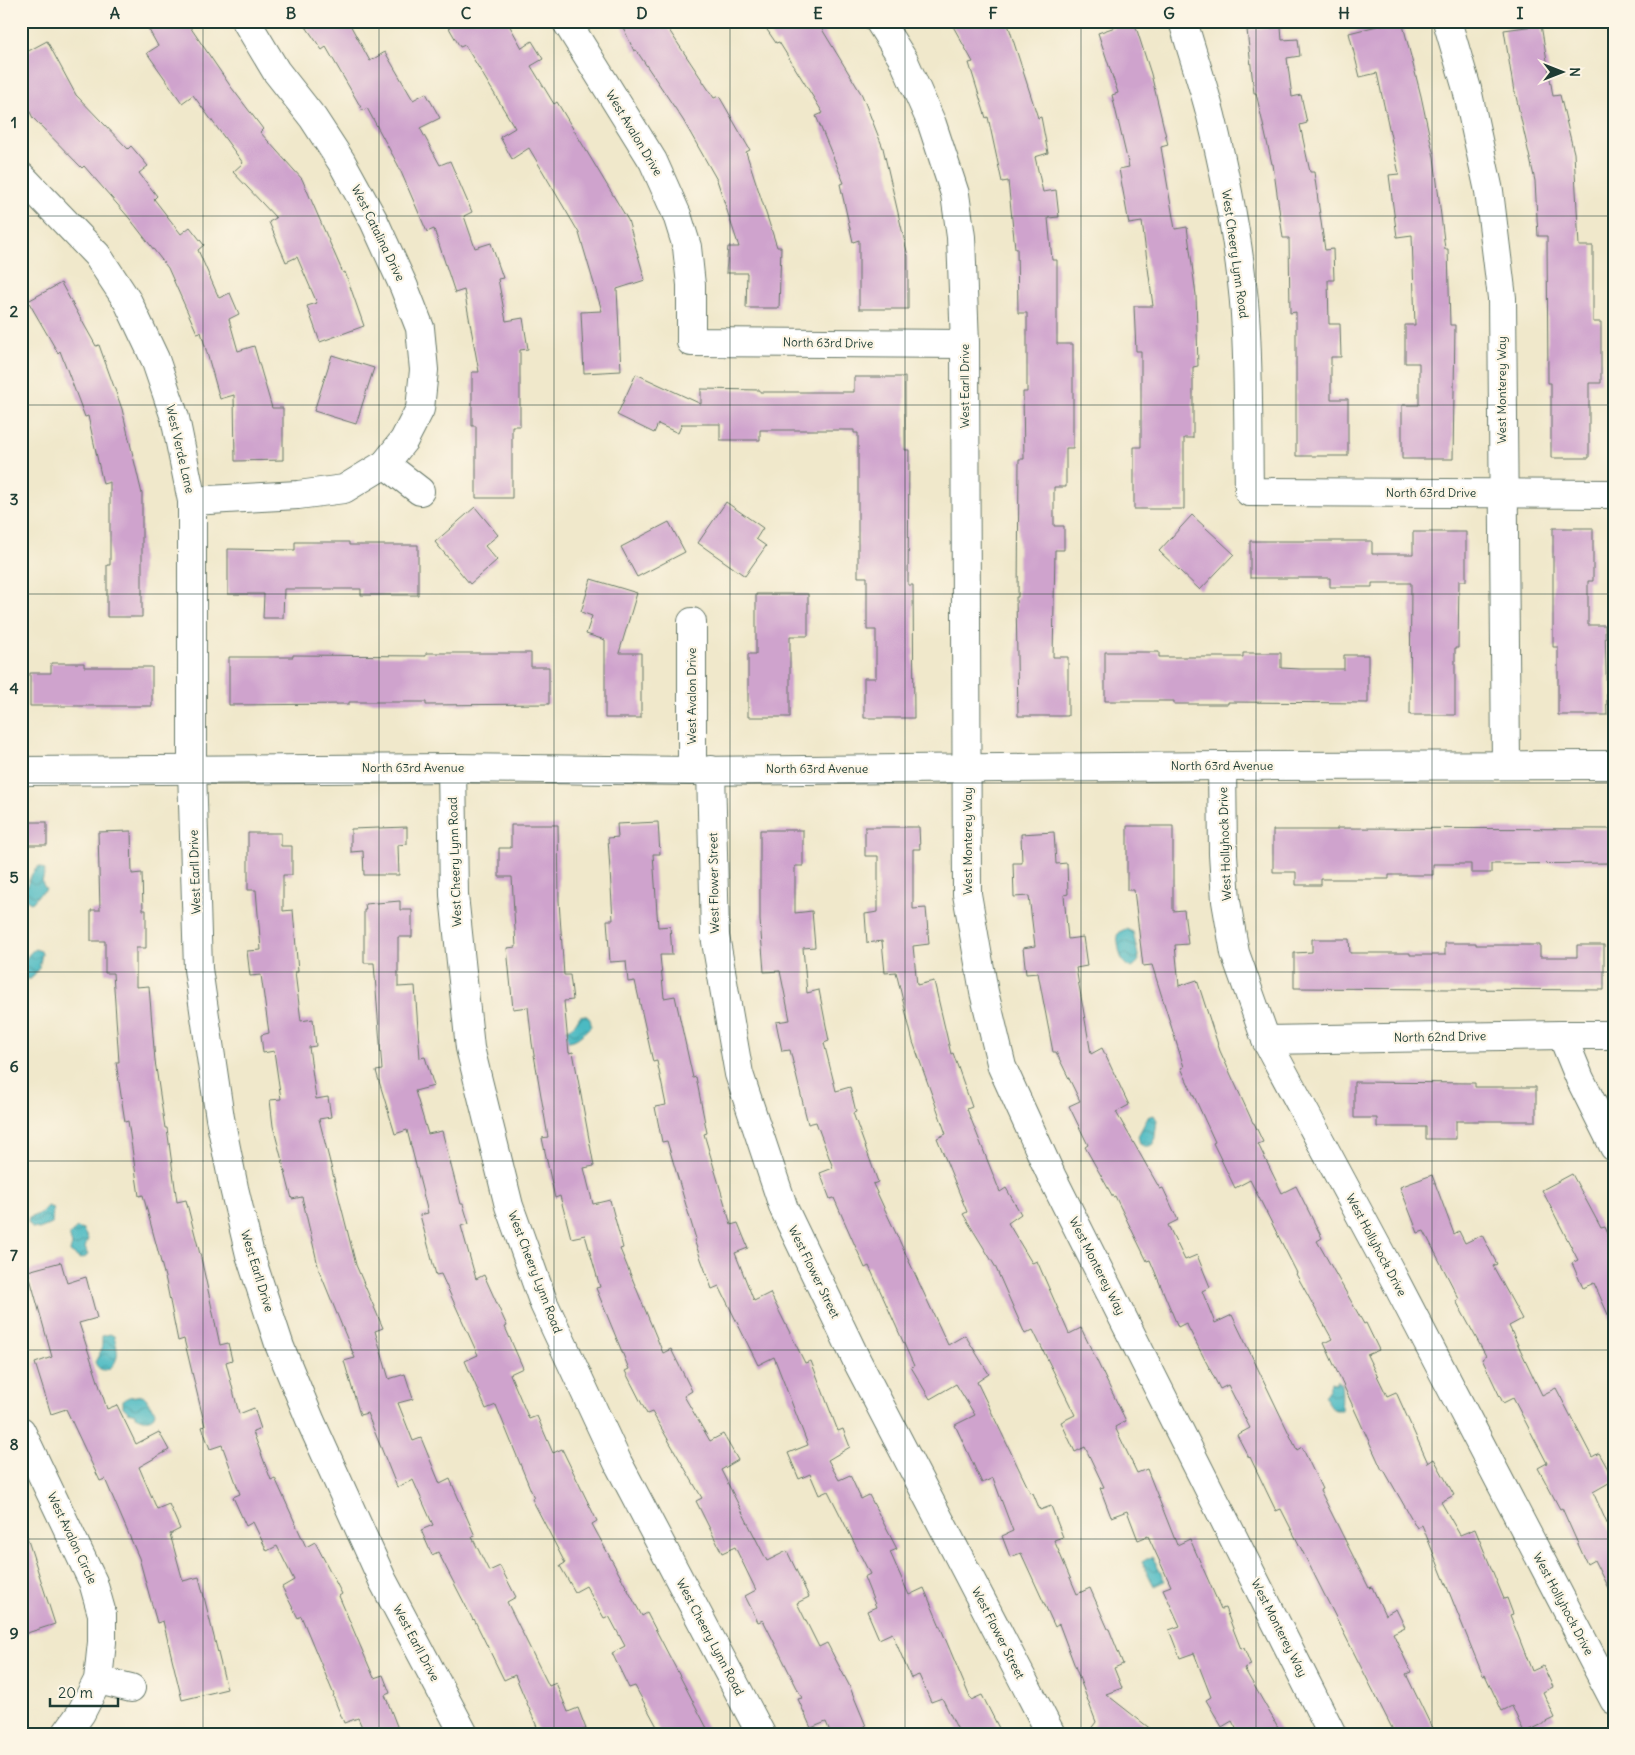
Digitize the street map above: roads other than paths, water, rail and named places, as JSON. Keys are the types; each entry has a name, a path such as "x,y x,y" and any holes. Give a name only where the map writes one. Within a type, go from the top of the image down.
{"street":[{"name":"West Catalina Drive","path":"192,501 298,496 344,489 385,464 404,440 420,409 424,370 420,328 404,287 374,221 341,161 313,118 276,71 246,21"},
{"name":"West Avalon Drive","path":"566,21 653,161 677,215 689,266 691,342"},
{"name":"West Earll Drive","path":"879,21 904,60 919,91 935,133 955,194 961,237 965,344 968,768"},
{"name":"West Cheery Lynn Road","path":"1183,21 1211,115 1231,211 1240,268 1245,314 1247,364 1248,492"},
{"name":"West Monterey Way","path":"1447,21 1467,89 1480,143 1489,191 1502,298 1506,765"},
{"name":"West Verde Lane","path":"21,176 97,255 128,302 155,360 175,418 192,501 192,769"},
{"name":"North 63rd Drive","path":"691,342 965,344"},
{"path":"385,464 420,491"},
{"name":"North 63rd Drive","path":"1248,492 1614,494"},
{"name":"West Avalon Drive","path":"692,622 701,770"},
{"name":"North 63rd Avenue","path":"21,771 452,768 701,770 1614,765"},
{"name":"West Hollyhock Drive","path":"1222,766 1223,854 1226,901 1235,953 1266,1040 1388,1267 1614,1700"},
{"name":"West Cheery Lynn Road","path":"452,768 454,895 470,1048 509,1206 544,1304 618,1463 761,1734"},
{"name":"West Monterey Way","path":"968,768 967,894 984,992 1002,1067 1056,1185 1332,1734"},
{"name":"West Earll Drive","path":"192,769 198,969 220,1118 250,1255 280,1347 347,1503 384,1581 464,1734"},
{"name":"West Flower Street","path":"701,770 714,936 739,1074 784,1209 858,1363 1051,1734"},
{"path":"1562,1035 1580,1079 1614,1147"},
{"name":"North 62nd Drive","path":"1266,1040 1562,1035 1614,1036"},
{"name":"West Avalon Circle","path":"21,1431 93,1582 102,1614 102,1642 98,1680 81,1714 66,1734"},
{"path":"98,1680 131,1688"}],"water":[{"path":"39,866 45,871 42,882 46,890 30,903 25,897 26,889 31,876"},
{"path":"1126,929 1133,932 1139,960 1132,968 1124,963 1118,945 1117,935"},
{"path":"35,949 41,951 42,954 39,968 31,979 24,979 22,971 24,962"},
{"path":"584,1015 590,1019 591,1026 577,1039 566,1041 565,1031 575,1024 580,1016"},
{"path":"1154,1115 1157,1120 1154,1144 1144,1146 1140,1144 1138,1136 1148,1117"},
{"path":"47,1206 53,1208 52,1224 39,1229 32,1228 28,1222 29,1218 41,1213"},
{"path":"77,1228 83,1230 88,1239 85,1248 88,1255 80,1259 70,1252 72,1245 69,1235"},
{"path":"110,1334 114,1336 117,1357 110,1368 103,1370 95,1362 102,1349 102,1336"},
{"path":"1338,1380 1341,1382 1341,1410 1334,1410 1324,1396 1331,1382 1335,1383"},
{"path":"143,1395 155,1411 154,1416 149,1419 137,1417 123,1407 123,1400"},
{"path":"1152,1556 1165,1581 1154,1586 1142,1562"}]}
